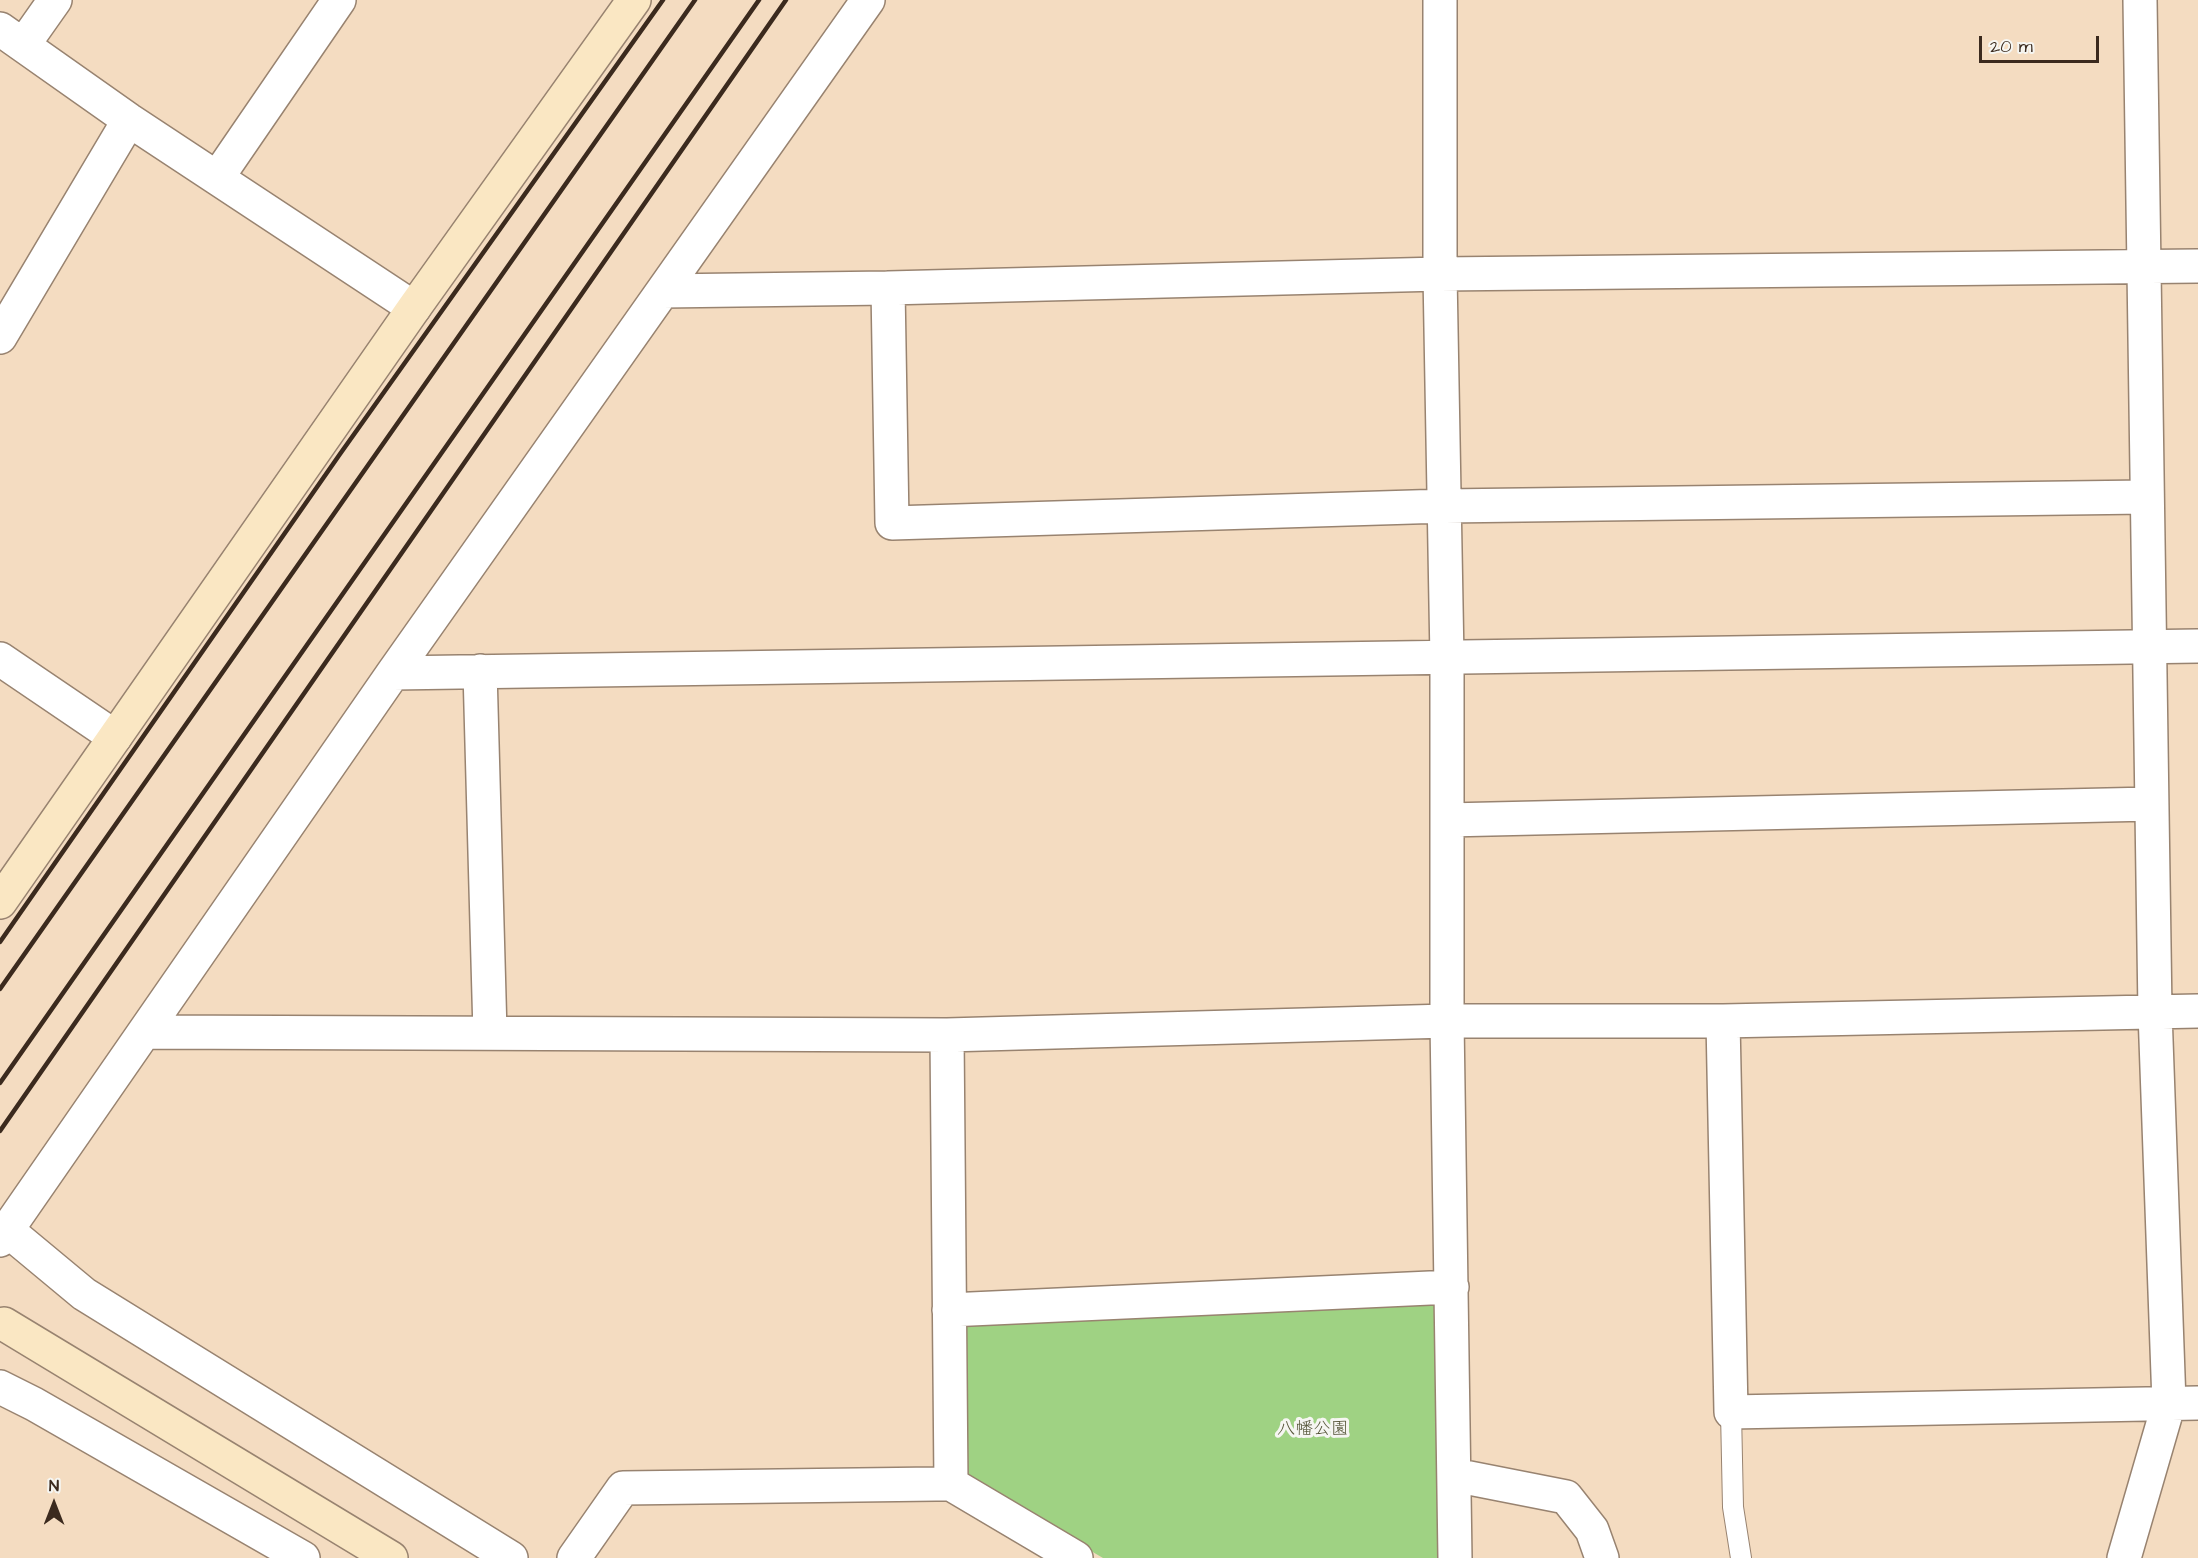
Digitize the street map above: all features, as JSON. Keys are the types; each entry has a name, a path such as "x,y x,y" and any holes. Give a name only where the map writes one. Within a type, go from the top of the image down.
{"street":[{"path":"55,0 12,37 129,120 414,308"},
{"path":"216,178 339,0"},
{"path":"0,902 414,308 634,0"},
{"path":"512,1558 84,1294 3,1235 393,673 868,0"},
{"path":"1440,0 1440,274 1447,659 1447,1021 1455,1558"},
{"path":"2124,1558 2183,1403 2155,1012 2142,267 2140,0"},
{"path":"0,337 129,120"},
{"path":"663,291 888,288 1440,274 2198,266"},
{"path":"888,288 892,524 1444,506 2146,497"},
{"path":"393,673 2198,646"},
{"path":"0,659 115,737"},
{"path":"480,670 490,1033"},
{"path":"1447,820 2151,804"},
{"path":"146,1032 947,1035 1447,1021 1723,1021 2198,1011"},
{"path":"1723,1021 1731,1412 2183,1403"},
{"path":"947,1035 951,1484"},
{"path":"949,1310 1452,1287"},
{"path":"4,1324 391,1558"},
{"path":"0,1388 34,1404 303,1558"},
{"path":"1454,1475 1566,1497 1592,1530 1602,1558"},
{"path":"574,1558 623,1488 951,1484 1076,1558"}],"lane":[{"path":"1731,1412 1733,1507 1741,1558"}],"green space":[{"name":"八幡公園","path":"1440,1297 1444,1558 1103,1558 964,1477 963,1320"}],"railway":[{"path":"0,942 340,454 663,0"},
{"path":"0,989 695,0"},
{"path":"0,1083 759,0"},
{"path":"0,1131 786,0"}]}
